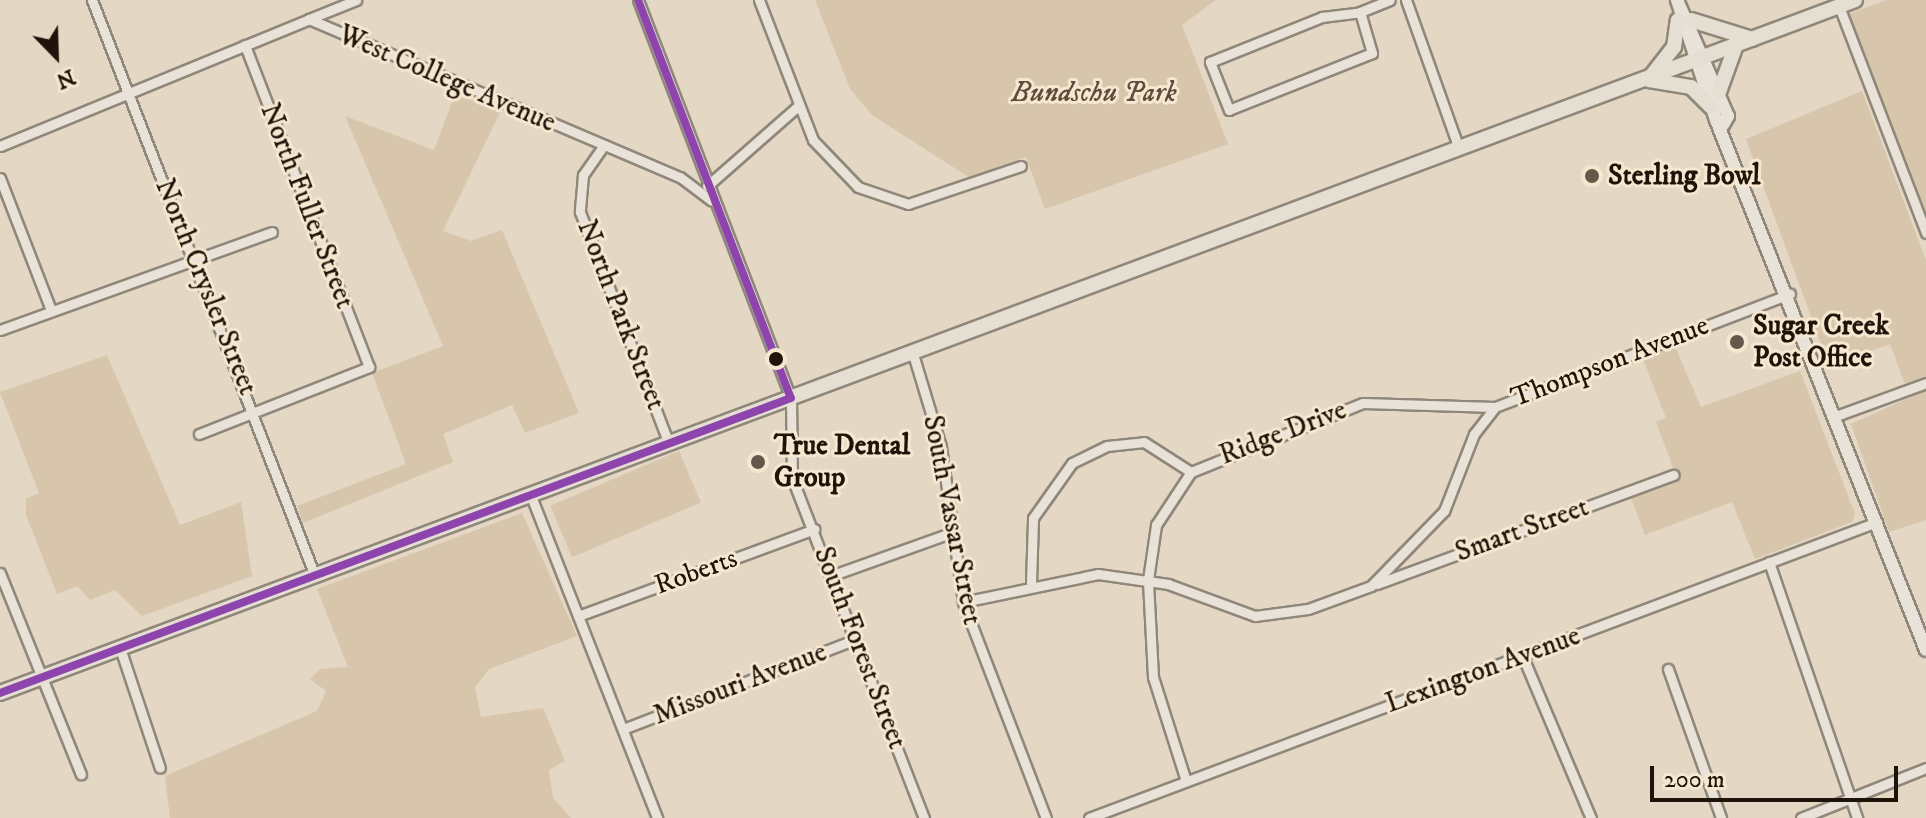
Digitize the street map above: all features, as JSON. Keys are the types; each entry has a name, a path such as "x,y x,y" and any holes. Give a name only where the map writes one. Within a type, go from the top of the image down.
{"main road":[{"path":"0,693 1855,0"},
{"path":"1648,78 1674,47 1685,20"},
{"path":"1685,20 1752,39"},
{"path":"1685,20 1728,116 1723,125"},
{"path":"1719,92 1736,45"},
{"path":"1700,58 1711,107"},
{"path":"1648,78 1691,87 1711,107 1723,125 1925,644"}],"street":[{"name":"North Crysler Street","path":"92,0 256,413 315,576"},
{"path":"309,19 356,0"},
{"path":"638,0 712,200 791,398"},
{"path":"759,0 798,106 834,168 897,203 921,202 1021,166"},
{"path":"1360,12 1372,53 1229,110 1210,62 1322,17 1360,12 1390,0"},
{"path":"1406,0 1459,149"},
{"path":"1839,6 1926,233"},
{"name":"West College Avenue","path":"0,146 127,91 309,19 680,177 712,200"},
{"name":"North Fuller Street","path":"245,45 369,367 256,413"},
{"path":"707,186 798,106"},
{"name":"North Park Street","path":"604,145 583,175 580,212 669,444"},
{"path":"0,178 51,310"},
{"path":"0,330 192,256 272,232"},
{"name":"Thompson Avenue","path":"963,602 1031,583 1098,574 1148,580 1255,616 1308,609 1371,586 1444,511 1474,434 1495,407 1790,294"},
{"name":"South Vassar Street","path":"913,354 941,447 963,602 1046,818"},
{"path":"1836,416 1926,383"},
{"name":"South Forest Street","path":"791,398 792,478 833,575 924,818"},
{"name":"Ridge Drive","path":"1186,781 1153,677 1148,580 1156,525 1191,472 1363,403 1495,407"},
{"path":"199,434 256,413"},
{"path":"1031,583 1033,518 1072,463 1107,446 1144,442 1191,472"},
{"name":"Smart Street","path":"1371,586 1674,475"},
{"path":"531,496 657,818"},
{"name":"Lexington Avenue","path":"1089,818 1877,522"},
{"name":"Roberts","path":"578,616 815,529"},
{"path":"833,575 953,532"},
{"path":"1769,562 1857,818"},
{"path":"0,573 81,774"},
{"name":"Missouri Avenue","path":"623,729 856,639"},
{"path":"120,648 160,768"},
{"path":"1522,655 1591,818"},
{"path":"1668,669 1721,818"},
{"path":"1801,818 1926,768"}],"green space":[{"name":"Bundschu Park","path":"815,0 1216,0 1182,25 1228,144 1045,209 1026,157 970,178 872,115 850,89"},
{"path":"1886,0 1926,0 1926,228 1848,22 1849,14"},
{"path":"1862,91 1926,260 1926,376 1905,384 1890,344 1829,366 1746,139"},
{"path":"455,94 500,112 443,231 471,241 502,230 579,413 525,433 512,405 443,434 453,462 303,523 297,506 406,464 372,373 443,346 345,116 434,150"},
{"path":"1674,344 1701,407 1800,371 1855,514 1852,522 1755,559 1732,502 1645,535 1631,498 1665,484 1673,467 1656,422 1666,418 1642,357"},
{"path":"107,355 180,525 241,502 252,576 142,616 115,590 90,600 77,586 57,594 26,515 26,499 39,493 0,392"},
{"path":"1926,390 1926,520 1889,532 1851,424"},
{"path":"679,451 701,503 572,557 550,506"},
{"path":"522,513 577,636 489,669 475,687 481,717 543,708 565,761 549,770 553,798 571,818 170,818 165,776 317,711 326,691 310,679 320,669 348,667 317,589"}],"transit line":[{"path":"638,0 791,398"},
{"path":"0,693 791,398"}],"place":[{"name":"Sterling Bowl","path":"1592,176"},
{"name":"Sugar Creek Post Office","path":"1737,342"},
{"name":"True Dental Group","path":"758,462"}]}
